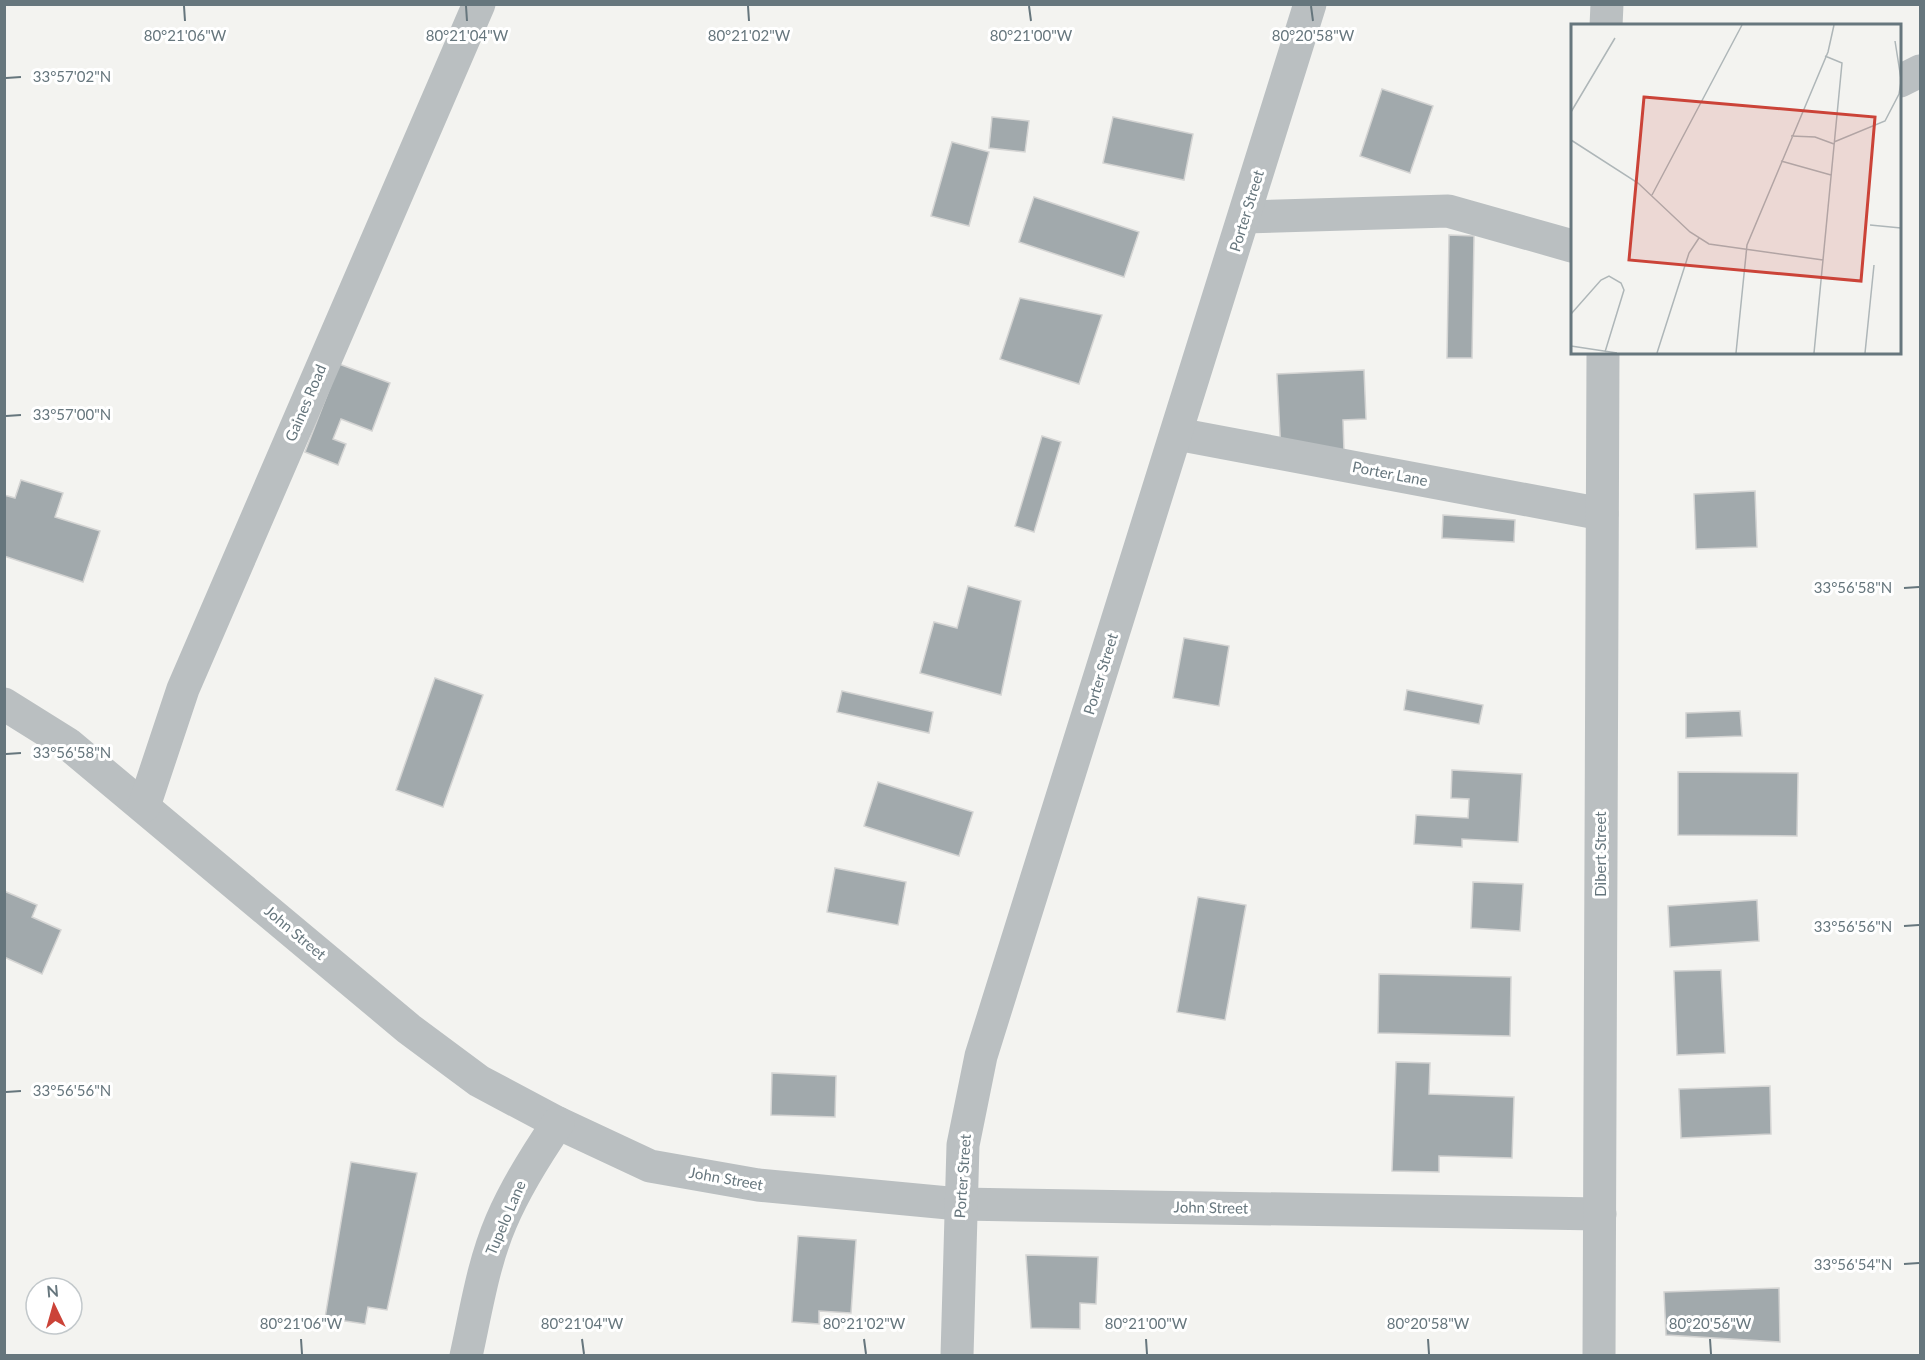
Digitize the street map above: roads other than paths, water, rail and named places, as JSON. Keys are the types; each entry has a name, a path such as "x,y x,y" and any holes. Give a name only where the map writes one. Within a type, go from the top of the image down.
{"street":[{"name":"Gaines Road","path":"144,806 183,688 478,4"},
{"name":"Porter Street","path":"957,1356 959,1204 963,1145 981,1056 1310,4"},
{"path":"1606,24 1607,4"},
{"path":"1901,80 1920,70"},
{"path":"1245,217 1448,212 1571,246"},
{"name":"Dibert Street","path":"1599,1356 1603,354"},
{"name":"Porter Lane","path":"1177,434 1602,514"},
{"name":"John Street","path":"4,704 68,744 409,1029 479,1081 558,1123 650,1166 758,1185 959,1204 1600,1214"},
{"name":"Tupelo Lane","path":"466,1356 488,1259 500,1224 523,1176 558,1123"}]}
